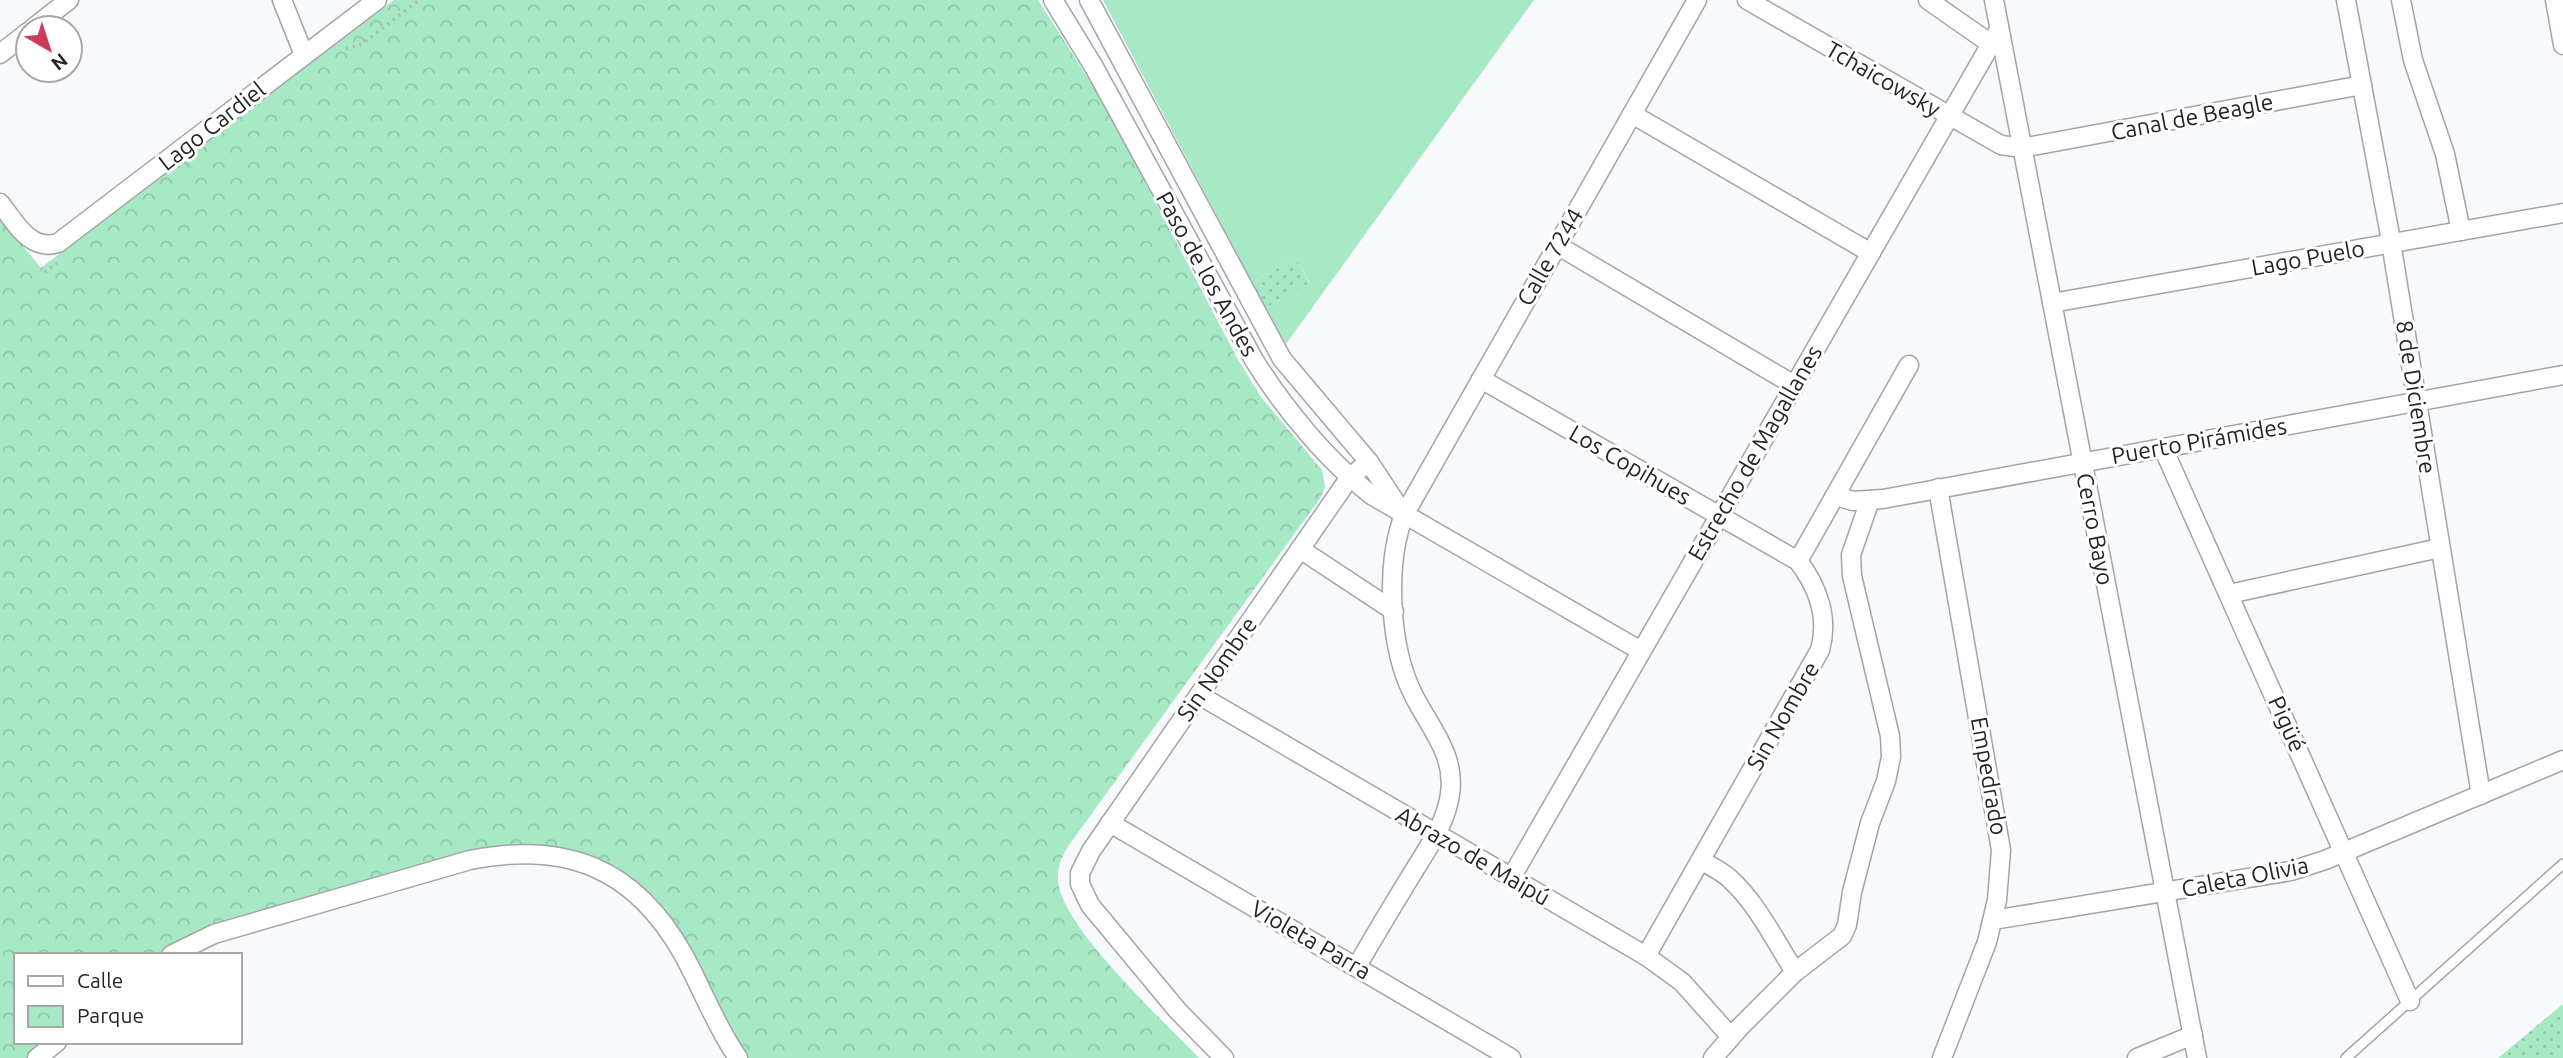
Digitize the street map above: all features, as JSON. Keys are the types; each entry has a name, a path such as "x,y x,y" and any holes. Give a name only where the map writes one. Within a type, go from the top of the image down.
{"street":[{"path":"51,14 69,0"},
{"path":"282,0 304,55"},
{"name":"Lago Cardiel","path":"0,202 29,238 43,246 50,246 64,239 377,0"},
{"name":"Paso de los Andes","path":"1053,0 1094,67 1266,380 1350,477 1373,496 1641,650"},
{"name":"Paso de los Andes","path":"1089,0 1275,347 1298,380 1369,462 1404,514"},
{"name":"Calle 7244","path":"1404,514 1697,0"},
{"name":"Tchaicowsky","path":"1747,0 2001,145 2022,148"},
{"path":"1928,0 1995,37"},
{"name":"Cerro Bayo","path":"1994,0 1995,37 2022,148 2197,1058"},
{"name":"8 de Diciembre","path":"2346,0 2391,243 2480,795"},
{"path":"2401,0 2413,60 2445,154 2461,231"},
{"path":"2555,0 2563,45"},
{"name":"Estrecho de Magallanes","path":"1511,878 1995,37"},
{"path":"0,54 14,43"},
{"name":"Canal de Beagle","path":"2022,148 2362,85"},
{"path":"1632,114 1871,253"},
{"name":"Lago Puelo","path":"2052,303 2563,213"},
{"path":"1557,245 1794,385"},
{"path":"1798,561 1909,365"},
{"name":"Puerto Pirámides","path":"1836,496 1853,501 1870,500 2563,375"},
{"name":"Los Copihues","path":"1481,379 1798,561 1811,577"},
{"name":"Pigüé","path":"2164,447 2410,1001"},
{"name":"Sin Nombre","path":"1224,1058 1156,984 1090,905 1080,884 1080,873 1084,862 1110,823 1350,477 1369,462"},
{"name":"Empedrado","path":"1938,488 2001,850 1993,920 1978,967 1942,1058"},
{"path":"1713,1058 1795,972 1842,936 1847,925 1852,892 1870,823 1886,781 1891,757 1891,736 1852,576 1851,555 1870,500"},
{"path":"1357,966 1436,834 1448,806 1451,772 1437,733 1413,696 1404,672 1394,611 1394,554 1397,533 1404,514"},
{"path":"2229,594 2441,548"},
{"path":"1300,549 1394,611"},
{"name":"Sin Nombre","path":"1646,956 1820,650 1824,634 1823,618 1811,577"},
{"name":"Abrazo de Maipú","path":"1199,695 1646,956 1682,982 1731,1037"},
{"name":"Caleta Olivia","path":"1993,920 2291,871 2344,852 2563,760"},
{"name":"Violeta Parra","path":"1110,823 1511,1058"},
{"path":"175,953 214,934 470,860 504,853 538,853 568,857 597,868 624,884 647,905 683,954 712,1017 738,1058"},
{"path":"1701,860 1727,877 1740,890 1754,907 1795,972"},
{"path":"2137,1058 2193,1035"},
{"path":"37,1058 54,1044"}],"lane":[{"path":"2346,1058 2563,864"}],"green space":[{"path":"394,0 1038,0 1102,100 1237,358 1261,397 1322,470 1325,487 1321,497 1069,845 1059,866 1058,881 1064,901 1095,948 1140,999 1199,1058 738,1058 666,928 597,868 504,853 178,953 14,953 14,1044 54,1044 37,1058 0,1058 0,218 41,268"},
{"path":"1103,0 1534,0 1286,344 1266,308 1310,283 1296,258 1252,282"},
{"path":"1296,258 1310,284 1266,308 1252,282"},
{"path":"2563,1004 2563,1058 2498,1058"}]}
